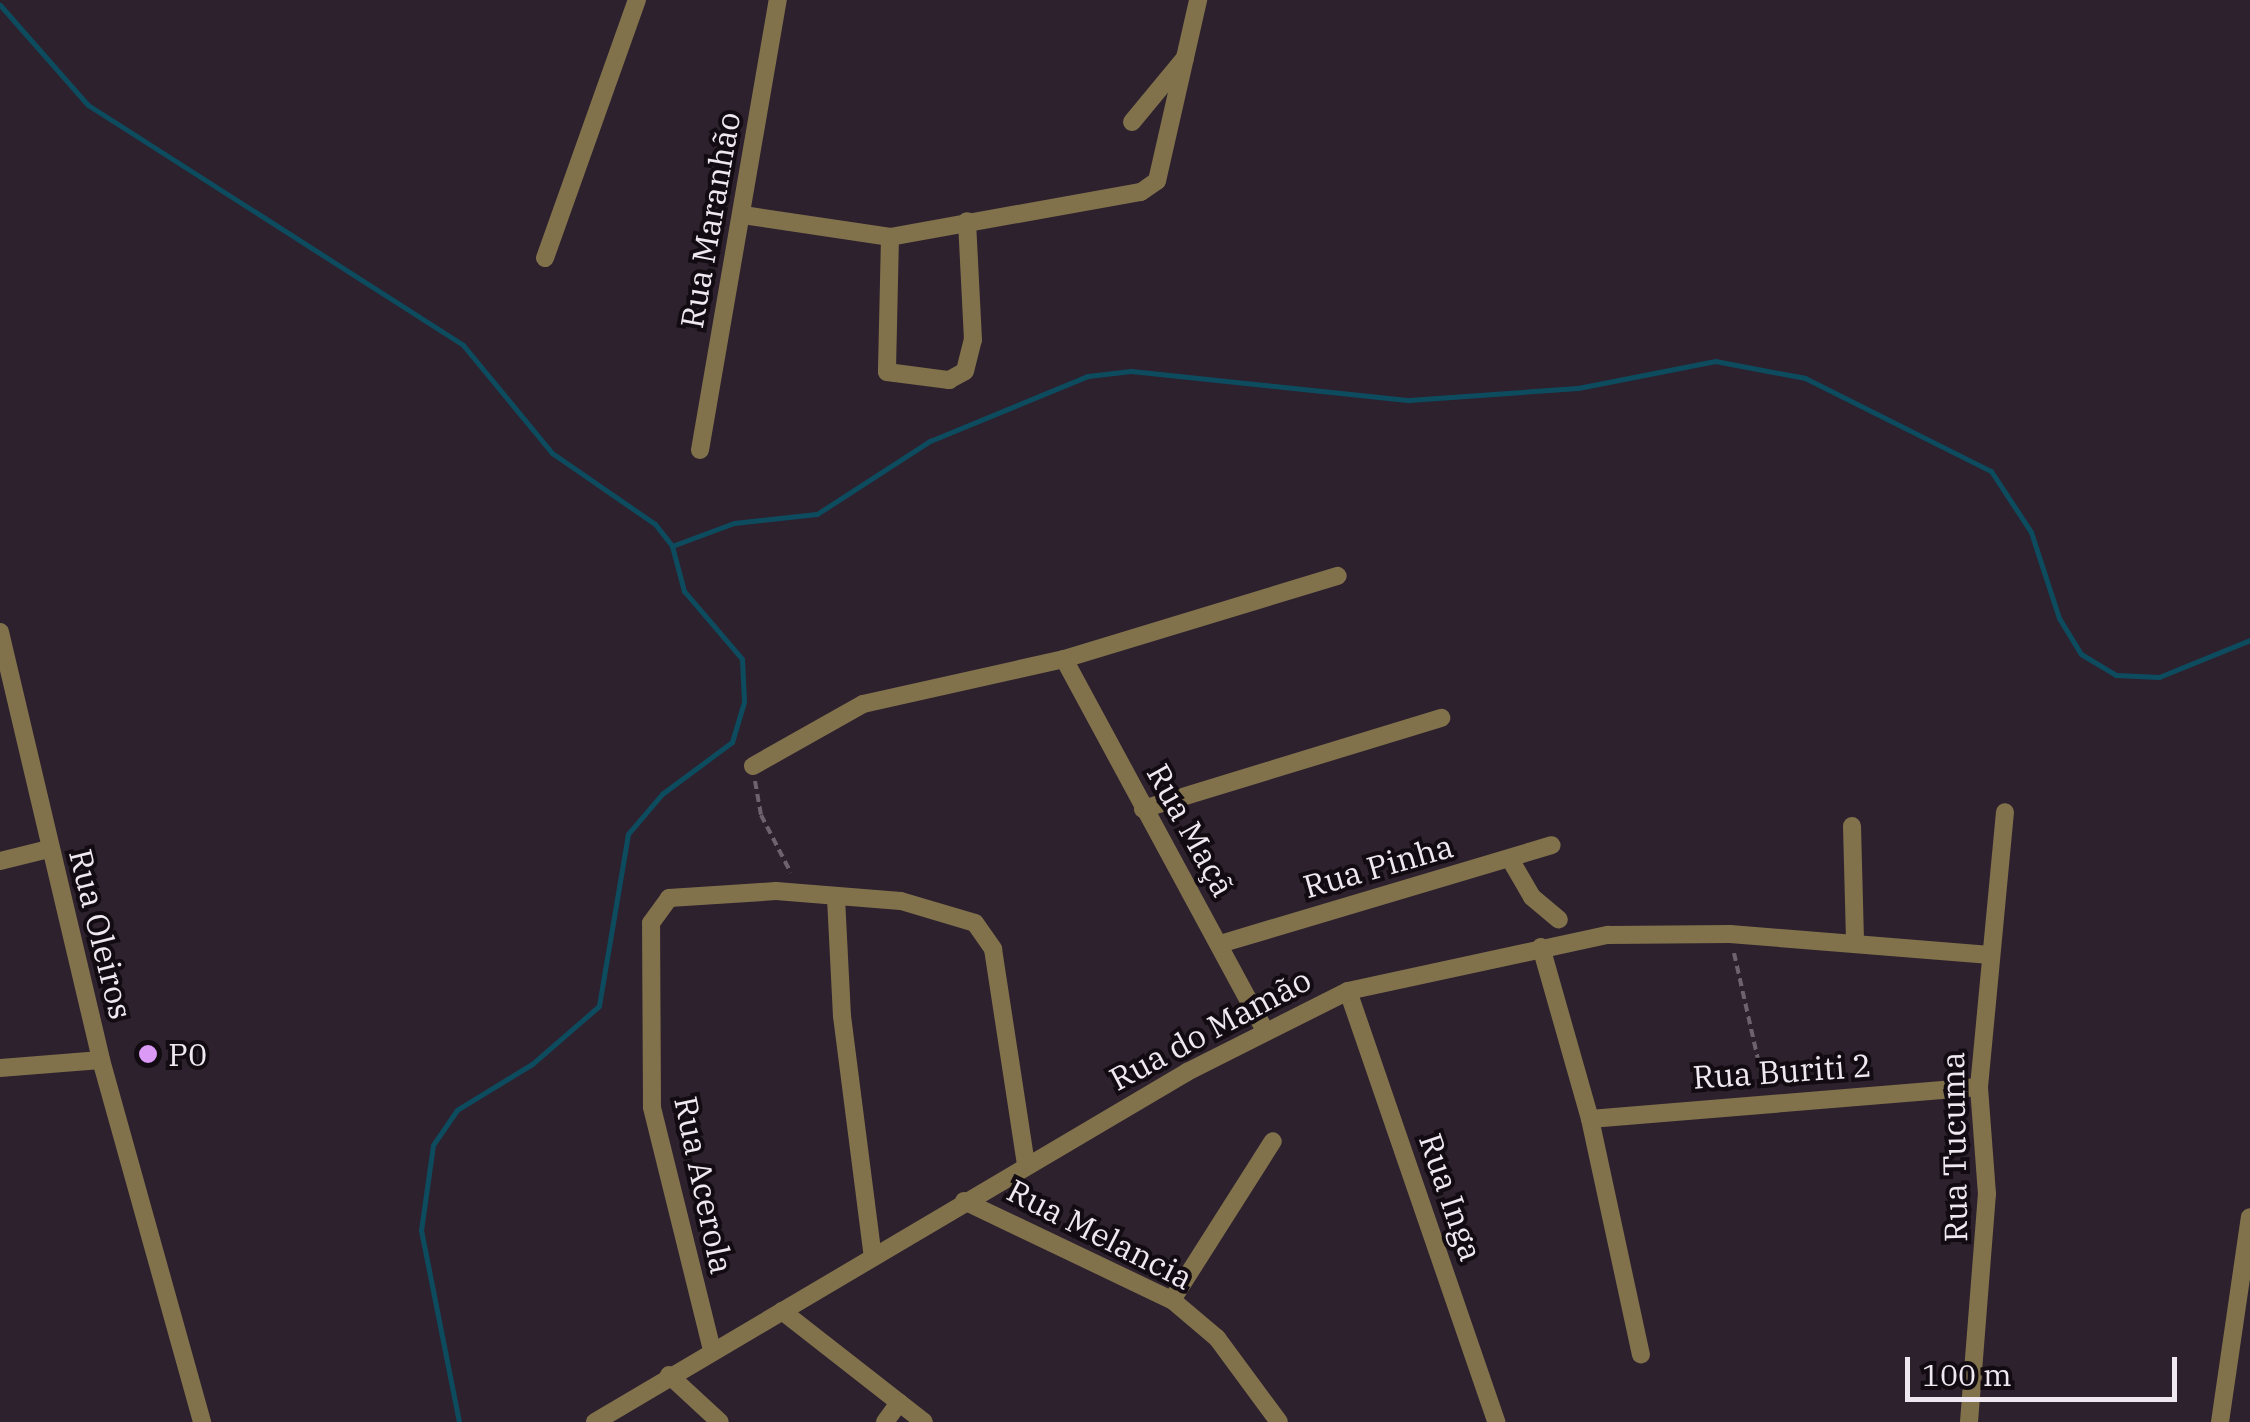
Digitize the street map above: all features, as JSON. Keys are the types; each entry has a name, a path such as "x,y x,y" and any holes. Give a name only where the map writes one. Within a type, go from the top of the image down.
{"street":[{"path":"545,258 637,0"},
{"name":"Rua Maranhão","path":"700,450 778,0"},
{"path":"743,215 890,237 1152,186 1198,0"},
{"path":"1132,122 1185,57"},
{"path":"890,237 887,372 949,380 965,371 974,340 967,221"},
{"path":"753,766 863,704 1064,659 1338,576"},
{"name":"Rua Oleiros","path":"0,632 101,1060 202,1422"},
{"name":"Rua Maçã","path":"1064,659 1264,1029"},
{"path":"1143,809 1441,718"},
{"name":"Rua Tucuma","path":"1969,1422 1987,1194 1978,1087 2005,812"},
{"path":"1852,826 1856,942"},
{"name":"Rua Pinha","path":"1220,944 1552,845"},
{"path":"0,862 49,849"},
{"path":"1510,858 1532,897 1559,920"},
{"name":"Rua Acerola","path":"712,1350 656,1139 656,910 682,894 836,898"},
{"path":"873,1258 842,1016 836,898 900,901 965,917 993,949 1026,1165"},
{"name":"Rua do Mamão","path":"595,1422 668,1374 873,1258 964,1200 1264,1029 1348,991 1608,935 1730,934 1990,955"},
{"path":"1542,947 1590,1119 1641,1355"},
{"name":"Rua Inga","path":"1348,991 1496,1422"},
{"path":"0,1068 101,1060"},
{"name":"Rua Buriti 2","path":"1590,1119 1767,1101 1978,1087"},
{"path":"1172,1300 1273,1142"},
{"name":"Rua Melancia","path":"964,1200 1172,1300 1217,1338 1278,1422"},
{"path":"2220,1422 2250,1217"},
{"path":"782,1311 924,1422"},
{"path":"668,1374 720,1422"},
{"path":"885,1422 899,1403"}],"path":[{"path":"753,766 761,815 791,874"},
{"path":"1730,934 1767,1101"}],"waterway":[{"path":"0,5 88,105 463,345 552,453 655,524 672,546 684,591 742,659 744,702 732,742 662,794 628,834 599,1006 532,1064 457,1110 433,1145 421,1230 459,1422"},
{"path":"672,546 734,523 817,514 930,441 1088,376 1131,371 1409,400 1578,388 1715,361 1805,378 1991,471 2031,532 2059,618 2081,654 2116,675 2159,677 2250,640"}],"place":[{"name":"P0","path":"148,1054"}]}
